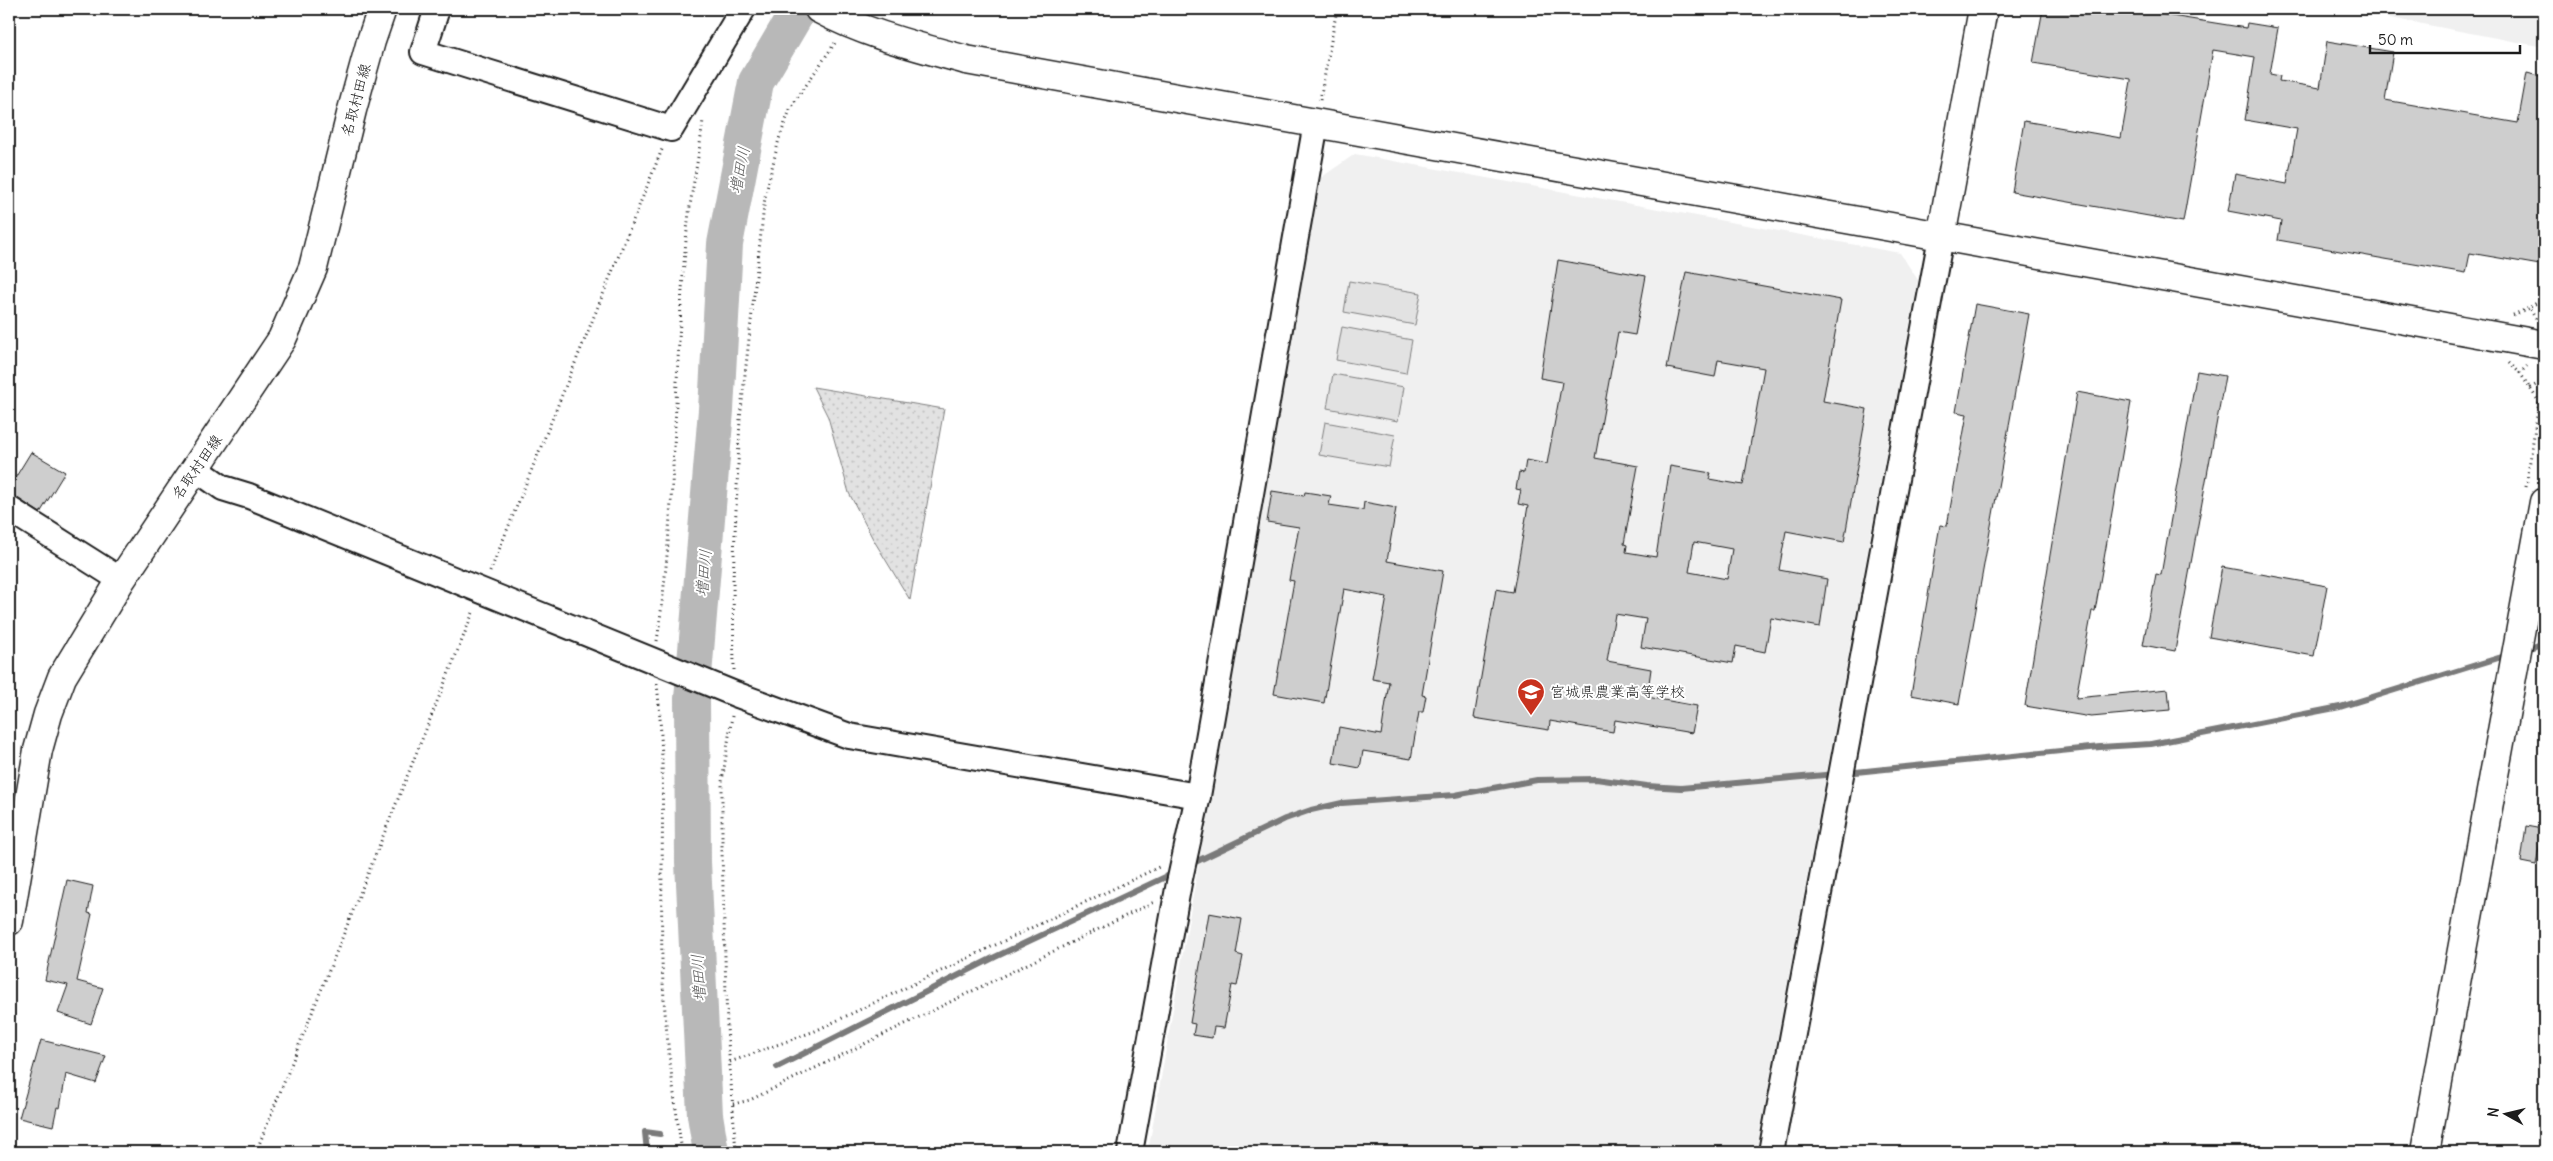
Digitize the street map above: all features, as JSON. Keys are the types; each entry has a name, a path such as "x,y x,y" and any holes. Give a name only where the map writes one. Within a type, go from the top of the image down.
{"street":[{"name":"名取村田線","path":"9,921 38,750 48,714 62,678 80,643 121,580 209,478 298,306 313,268 359,84 382,9"},
{"path":"437,9 422,52 671,129 743,9"},
{"path":"1770,1152 1983,9"},
{"path":"834,17 910,44 966,60 1941,237 2540,332"},
{"path":"1130,1152 1181,872 1198,796 1316,123"},
{"path":"209,478 731,693 849,736 1198,796"},
{"path":"2425,1152 2544,502"},
{"path":"9,510 121,580"}],"path":[{"path":"1316,123 1337,9"},
{"path":"736,1152 725,961 722,782 731,693 733,579 740,419 764,196 779,139 791,107 803,93 834,17"},
{"path":"682,1152 671,1070 662,963 660,664 662,605 675,456 688,220 703,117"},
{"path":"256,1152 671,129"},
{"path":"2540,332 2529,308 2544,298"},
{"path":"2530,388 2543,381"},
{"path":"730,1062 780,1041 815,1031 1181,872"},
{"path":"733,1104 750,1100 1181,872"}],"shaded area":[{"path":"2343,9 2544,9 2544,47"},
{"name":"宮城県農業高等学校","path":"1355,154 1900,253 1918,280 1756,1152 1148,1152 1319,179"},
{"path":"1349,281 1421,293 1415,325 1344,312"},
{"path":"1342,327 1412,340 1406,373 1336,360"},
{"path":"1333,374 1404,387 1398,421 1327,408"},
{"path":"813,387 944,409 910,600 873,539 849,493 828,417"},
{"path":"1325,422 1395,435 1389,467 1319,455"}],"building":[{"path":"2043,9 2128,9 2246,28 2247,23 2278,28 2270,74 2280,76 2279,81 2320,88 2327,41 2393,52 2385,100 2518,123 2527,73 2544,77 2544,244 2540,265 2470,253 2466,273 2385,259 2278,240 2281,221 2228,211 2235,174 2287,184 2297,129 2245,120 2255,57 2213,50 2183,222 2012,192 2024,121 2121,138 2131,81 2131,79 2033,63"},
{"path":"1558,260 1646,276 1635,335 1618,332 1595,458 1638,466 1624,544 1627,545 1626,552 1656,557 1670,466 1711,473 1709,479 1743,485 1764,368 1718,360 1715,377 1667,368 1686,272 1841,300 1823,401 1867,409 1844,542 1786,531 1779,570 1827,579 1820,627 1771,618 1765,652 1736,646 1733,663 1641,647 1646,619 1615,614 1607,661 1651,669 1647,697 1697,706 1692,733 1615,720 1613,732 1550,721 1549,730 1474,718 1496,589 1513,592 1528,506 1518,504 1521,490 1516,489 1519,472 1524,473 1526,460 1547,464 1562,382 1540,378","holes":["1694,542 1732,549 1727,579 1689,572"]},
{"path":"1975,304 2029,314 1959,704 1911,695 1940,525 1947,526 1967,414 1956,412"},
{"path":"2197,371 2225,376 2175,651 2143,645 2156,574 2161,575"},
{"path":"2077,392 2131,402 2095,611 2092,611 2076,698 2168,689 2170,710 2091,717 2025,706"},
{"path":"31,452 65,472 40,513 16,497 9,495 9,488"},
{"path":"1272,491 1304,496 1305,492 1331,496 1329,505 1363,510 1364,502 1396,508 1387,561 1443,571 1422,695 1426,696 1423,712 1419,712 1411,759 1363,751 1360,768 1333,763 1339,727 1381,735 1389,682 1372,679 1387,597 1344,589 1324,703 1274,694 1294,581 1289,580 1299,527 1267,522"},
{"path":"2222,567 2327,586 2314,656 2209,637"},
{"path":"2526,826 2542,829 2536,865 2521,862"},
{"path":"67,880 93,886 88,913 92,914 77,981 103,988 91,1024 58,1013 68,985 45,980"},
{"path":"1209,913 1242,919 1236,954 1243,956 1237,986 1232,985 1224,1028 1214,1027 1212,1038 1193,1035 1195,1024 1190,1023"},
{"path":"41,1040 106,1056 96,1083 66,1074 60,1108 57,1107 53,1126 19,1118"}],"waterway":[{"name":"増田川","path":"711,1152 705,1115 693,862 692,699 716,410 725,244 756,82 799,9"},
{"path":"2524,650 2544,643"},
{"path":"1846,773 2100,747 2151,744 2340,707 2508,655"},
{"path":"1189,865 1285,819 1311,810 1342,803 1455,795 1537,780 1596,779 1647,786 1681,788 1836,774"},
{"path":"777,1067 995,957 1176,872"},
{"path":"647,1152 645,1132 660,1134"}],"place":[{"name":"宮城県農業高等学校","path":"1531,716"}]}
